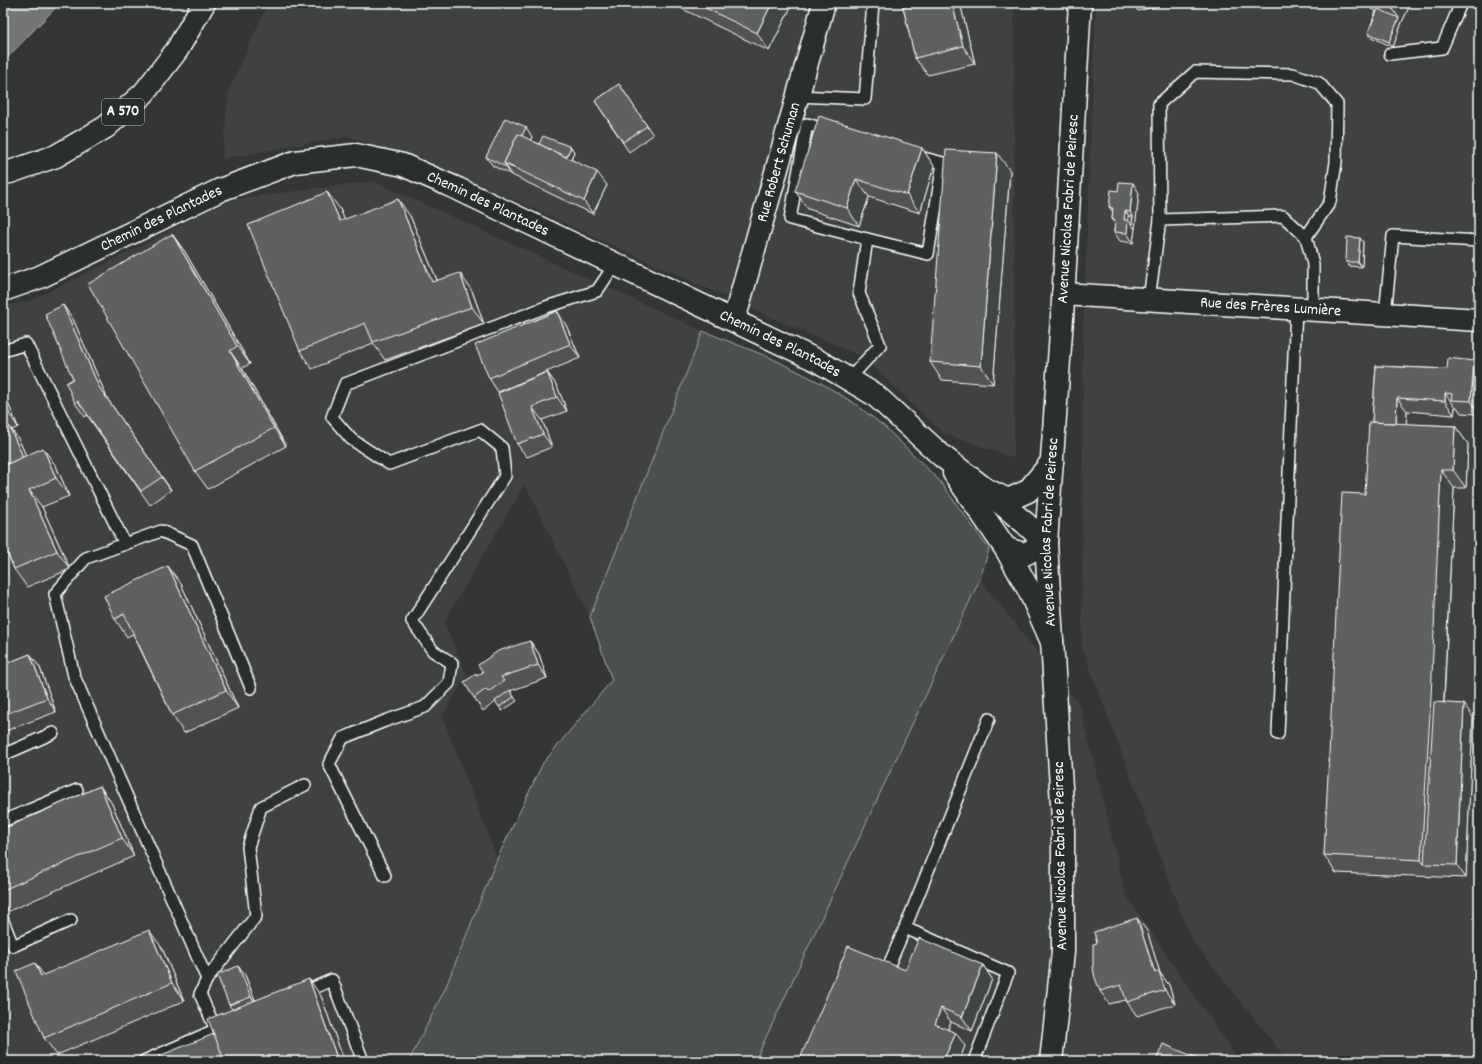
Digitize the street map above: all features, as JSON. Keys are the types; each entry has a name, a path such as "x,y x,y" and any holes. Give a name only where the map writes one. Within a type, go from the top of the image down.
{"main road":[{"name":"A 570","path":"3,173 56,156 106,127 144,93 177,50 204,3"},
{"name":"Rue Robert Schuman","path":"734,320 824,3"},
{"name":"Avenue Nicolas Fabri de Peiresc","path":"1051,1061 1063,952 1063,820 1046,543 1063,294 1080,3"},
{"name":"Chemin des Plantades","path":"3,290 40,277 220,190 240,182 295,162 356,155 403,165 458,189 818,361 875,395 942,456"},
{"name":"Rue des Frères Lumière","path":"1063,294 1479,320"},
{"path":"942,456 985,489 1046,543 1025,554 1006,550"},
{"path":"942,456 1006,550 1029,590 1052,644"},
{"path":"985,489 1008,500 1028,490 1052,462"}],"lane":[{"path":"797,96 865,98 873,3"},
{"path":"1390,54 1442,48 1461,3"},
{"path":"1149,299 1160,220 1159,104 1195,72 1293,74 1319,83 1337,104 1336,162 1330,202 1306,236"},
{"path":"837,133 807,124 790,219 928,254 943,163 905,153"},
{"path":"1160,220 1283,216 1306,236 1313,264 1305,309 1278,734"},
{"path":"1385,314 1394,236 1479,241"},
{"path":"849,380 880,345 859,293 867,239"},
{"path":"385,876 329,764 343,738 425,707 448,683 452,663 433,651 412,621 505,476 503,455 502,448 480,430 389,464 351,439 332,417 345,384 546,307 597,291 615,264"},
{"path":"3,350 26,344 125,544"},
{"path":"207,978 74,676 55,594 86,558 161,531 192,545 251,688"},
{"path":"889,965 989,719"},
{"path":"3,755 53,733"},
{"path":"216,1030 200,994 207,978 256,916 248,847 261,807 305,786"},
{"path":"3,821 77,790"},
{"path":"3,921 13,946 71,920"},
{"path":"905,928 1008,973 974,1061"},
{"path":"288,998 332,980 363,1061"},
{"path":"144,1061 230,1024"}],"shaded area":[{"path":"11,3 60,3 8,57 3,53 3,11"},
{"path":"268,3 1014,3 1014,458 943,433 862,356 772,318 512,199 348,136 222,159 229,90"},
{"path":"1096,3 1479,3 1479,1061 1288,1061 1191,939 1082,647 1083,335"},
{"path":"374,181 703,331 590,617 525,484 444,622 467,675 442,716 497,858 445,989 409,1061 3,1061 3,307 34,299 145,244 228,200"},
{"path":"703,331 771,358 821,383 854,403 885,427 939,480 989,549 980,579 755,1061 409,1061 445,989 497,859 543,763 612,680 590,617"},
{"path":"980,579 1080,706 1126,895 1239,1061 755,1061"}],"building":[{"path":"695,3 772,3 757,33"},
{"path":"902,3 952,3 963,46 915,58"},
{"path":"1379,3 1395,3 1393,9"},
{"path":"1378,9 1399,18 1389,42 1368,33"},
{"path":"619,84 647,126 623,142 595,101"},
{"path":"819,116 922,148 907,195 856,179 847,208 795,191"},
{"path":"505,118 526,127 522,136 518,134 504,163 506,167 486,157"},
{"path":"518,134 597,172 584,201 504,163"},
{"path":"543,136 571,147 566,157 539,144"},
{"path":"946,150 997,153 981,366 930,362"},
{"path":"1119,182 1133,183 1130,212 1125,211 1124,220 1128,220 1127,233 1114,232 1115,220 1112,219 1113,208 1109,207 1111,190 1118,191"},
{"path":"327,192 340,221 398,199 432,282 460,273 472,307 373,342 365,323 300,351 248,225"},
{"path":"1128,216 1133,216 1132,225 1128,220"},
{"path":"172,234 237,346 230,351 274,428 195,471 88,284"},
{"path":"1347,237 1360,238 1358,262 1346,262"},
{"path":"63,305 99,387 162,477 141,491 78,401 75,403 66,383 73,379 45,314"},
{"path":"557,311 570,344 489,378 475,345"},
{"path":"1448,358 1474,361 1471,401 1451,400 1452,394 1445,393 1445,401 1397,398 1396,423 1372,422 1376,366 1447,369"},
{"path":"547,372 557,397 532,407 543,434 517,444 498,393"},
{"path":"3,400 9,413 3,416"},
{"path":"1369,422 1455,426 1453,470 1441,470 1431,698 1421,860 1324,855 1342,493 1365,494"},
{"path":"9,426 23,457 3,466 3,429"},
{"path":"43,448 56,478 29,490 57,551 14,569 3,542 3,466"},
{"path":"168,566 226,690 172,715 124,614 115,619 104,596"},
{"path":"530,641 538,665 501,677 504,681 488,692 486,689 474,698 464,682 476,674 477,676 483,672 478,665 498,651"},
{"path":"30,654 47,698 3,715 3,665"},
{"path":"510,690 514,697 499,707 495,701"},
{"path":"1434,702 1464,704 1457,865 1424,864"},
{"path":"100,786 122,838 3,890 3,829"},
{"path":"1137,918 1155,973 1159,971 1165,990 1127,1002 1121,985 1100,991 1093,968 1093,944 1097,943 1094,932"},
{"path":"149,930 172,983 44,1038 16,971 35,963 41,976"},
{"path":"919,938 983,965 962,1017 941,1008 935,1024 956,1033 943,1061 929,1061 921,1057 919,1061 799,1061 848,946 905,970"},
{"path":"238,966 251,997 229,1005 217,975"},
{"path":"309,979 338,1061 224,1061 208,1019"},
{"path":"214,1034 224,1060 161,1061 159,1056"},
{"path":"1163,1044 1205,1061 1156,1061"}]}
